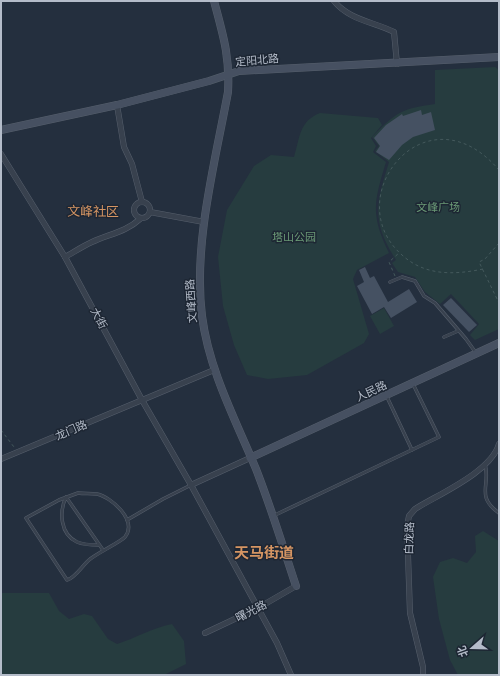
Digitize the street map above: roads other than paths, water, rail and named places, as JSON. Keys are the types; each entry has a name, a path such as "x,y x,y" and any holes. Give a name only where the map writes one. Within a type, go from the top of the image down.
{"street":[{"name":"文峰西路","path":"214,1 228,54 229,74 228,92 204,222 200,262 203,323 214,370 273,516 296,586"},
{"path":"334,1 338,6 353,16 394,32 397,64"},
{"name":"定阳北路","path":"1,130 117,105 209,82 229,74 268,68 397,64 499,58"},
{"path":"117,105 124,147 132,164 142,202"},
{"name":"大街","path":"1,154 65,257 142,400 191,485 277,643 291,675"},
{"path":"65,257 93,241 123,231 140,219 148,217 150,212 148,204 142,202 137,203 134,208 135,216 140,219"},
{"path":"150,212 204,222"},
{"name":"人民路","path":"250,458 499,343"},
{"name":"龙门路","path":"1,459 214,370"},
{"name":"白龙路","path":"423,675 423,667 410,613 407,526 409,516 415,509 466,479 485,464 497,451 499,444"},
{"path":"191,485 250,458"},
{"name":"曙光路","path":"205,633 258,608 296,586"}],"lane":[{"path":"390,282 402,277 410,278 415,282 424,296 435,303 476,354"},
{"path":"444,337 458,330"},
{"path":"273,516 439,437 413,384"},
{"path":"386,396 412,450"},
{"path":"485,464 487,475 484,492 486,499 499,513"},
{"path":"127,520 191,485"},
{"path":"78,493 97,494 119,508 127,520 128,528 124,538 103,550 84,564 71,579 64,579 26,518 66,497 78,493"},
{"path":"66,497 103,550"},
{"path":"66,497 62,506 61,514 64,527 68,534 76,541 100,545"}],"district":[{"name":"文峰社区","path":"93,211"},
{"name":"天马街道","path":"264,553"}],"park label":[{"name":"文峰广场","path":"438,207"},
{"name":"塔山公园","path":"294,237"}]}
